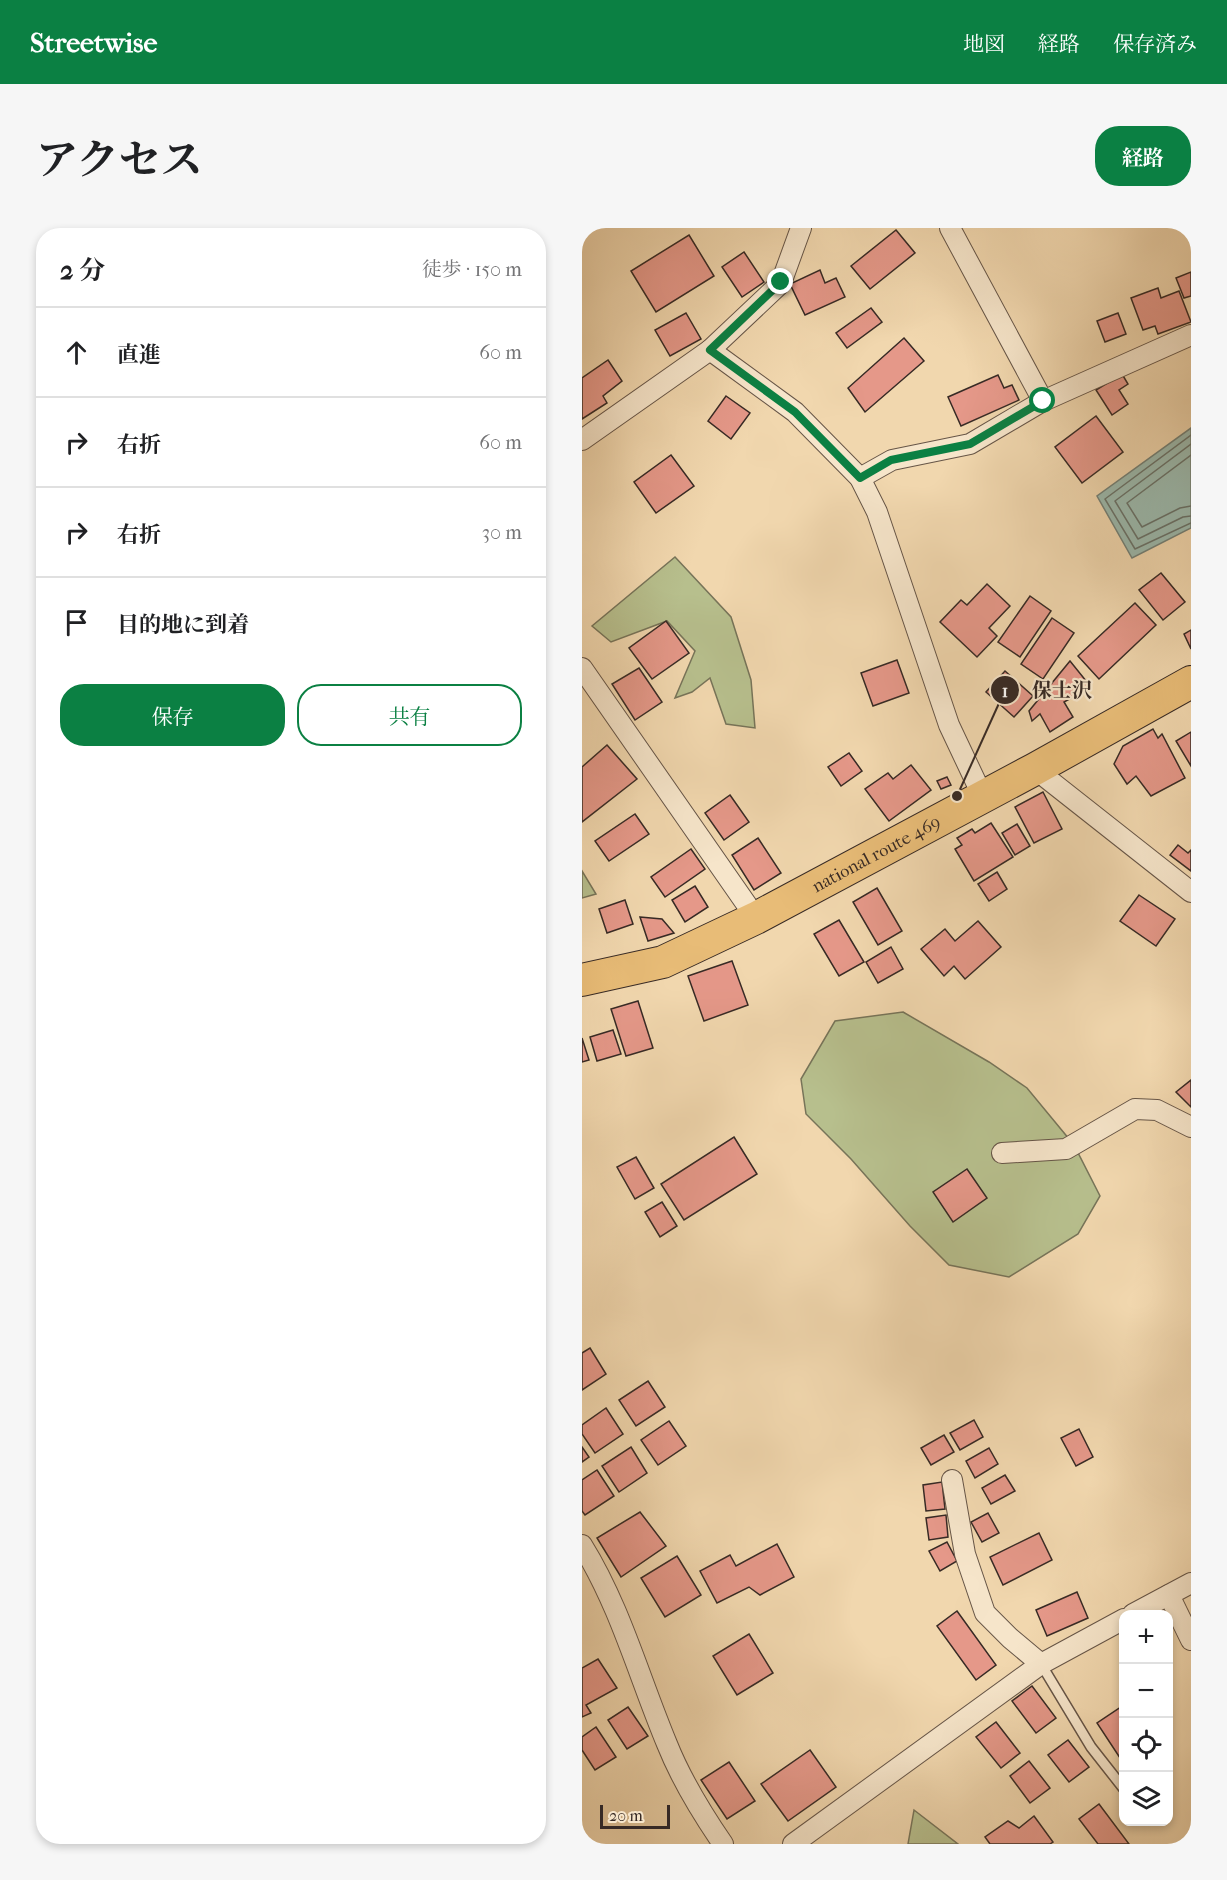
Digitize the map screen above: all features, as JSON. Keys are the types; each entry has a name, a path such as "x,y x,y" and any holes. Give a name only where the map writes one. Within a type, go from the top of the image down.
{"highway":[{"name":"national route 469","path":"582,980 663,962 756,918 1035,769 1191,682"}],"street":[{"path":"582,440 710,350 781,282 801,228"},
{"path":"950,228 1043,401"},
{"path":"860,478 891,460 970,444 1043,401 1191,335"},
{"path":"710,350 795,412 860,478 877,512 949,725 983,796"},
{"path":"582,668 756,918"},
{"path":"1035,769 1191,892"},
{"path":"1002,1153 1066,1149 1135,1108 1158,1110 1191,1127"},
{"path":"952,1480 965,1554 985,1613 1041,1664"},
{"path":"584,1554 616,1612 668,1746 695,1801 723,1844"},
{"path":"1141,1610 1191,1583"},
{"path":"1169,1595 1191,1640"},
{"path":"792,1844 1041,1664 1119,1622"}],"lane":[{"path":"1041,1664 1091,1747 1119,1783"}],"green space":[{"path":"675,557 731,617 751,680 755,728 726,724 710,678 692,692 675,698 695,651 667,621 611,642 592,626"},
{"path":"582,871 596,894 582,898"},
{"path":"903,1012 989,1062 1027,1088 1074,1145 1100,1196 1078,1234 1009,1277 949,1265 806,1114 801,1079 835,1021"},
{"path":"914,1810 958,1844 908,1844"}],"water":[{"path":"1191,428 1191,528 1132,558 1097,496"}],"building":[{"path":"896,230 915,253 870,289 851,266"},
{"path":"689,235 714,276 656,312 631,271"},
{"path":"744,252 764,282 742,297 722,267"},
{"path":"820,270 825,283 836,278 845,297 805,315 790,284"},
{"path":"1191,272 1191,296 1184,298 1176,278"},
{"path":"1158,288 1161,298 1179,291 1191,322 1158,334 1155,326 1143,330 1131,298"},
{"path":"871,308 882,322 847,348 836,333"},
{"path":"686,313 701,339 670,356 655,330"},
{"path":"1118,313 1126,334 1105,342 1097,321"},
{"path":"904,338 924,361 865,412 848,388"},
{"path":"608,360 622,381 603,396 607,403 582,419 582,378"},
{"path":"1122,374 1128,384 1119,390 1128,404 1112,415 1096,390"},
{"path":"998,375 1004,388 1012,385 1019,400 961,426 948,397"},
{"path":"726,396 750,413 731,439 708,421"},
{"path":"1096,416 1123,452 1082,483 1055,447"},
{"path":"671,455 694,486 656,513 634,482"},
{"path":"1161,573 1185,602 1163,620 1139,590"},
{"path":"987,584 1010,606 989,628 997,636 977,657 940,622 961,600 967,605"},
{"path":"1030,596 1051,611 1020,657 998,642"},
{"path":"1135,603 1156,625 1099,679 1078,656"},
{"path":"1052,618 1074,633 1043,679 1021,664"},
{"path":"666,621 689,653 652,679 629,648"},
{"path":"1191,630 1191,649 1184,634"},
{"path":"897,660 909,693 873,706 861,673"},
{"path":"1070,661 1091,687 1064,702 1073,717 1050,732 1040,714 1032,721 1029,711"},
{"path":"639,668 662,702 635,720 612,684"},
{"path":"1005,671 1033,696 1014,717 986,692"},
{"path":"1153,729 1158,738 1162,734 1185,778 1151,796 1136,776 1127,784 1114,764 1123,746"},
{"path":"1191,732 1191,766 1176,741"},
{"path":"607,745 637,779 582,822 582,767"},
{"path":"849,753 862,771 841,786 828,767"},
{"path":"911,765 931,790 889,821 865,789 888,773 893,779"},
{"path":"947,777 951,785 941,789 937,781"},
{"path":"1043,792 1062,829 1034,843 1015,807"},
{"path":"730,795 749,822 724,840 705,813"},
{"path":"635,814 649,834 609,861 595,841"},
{"path":"991,823 1013,857 974,881 955,849 962,845 957,838 972,829 975,833"},
{"path":"1017,824 1030,846 1015,855 1002,833"},
{"path":"758,838 781,873 754,890 732,855"},
{"path":"1178,845 1188,853 1191,850 1191,871 1170,855"},
{"path":"691,849 705,869 665,897 651,877"},
{"path":"997,872 1007,889 989,901 978,884"},
{"path":"695,886 708,907 685,922 672,900"},
{"path":"877,888 902,931 878,945 853,902"},
{"path":"1139,895 1175,919 1156,946 1120,921"},
{"path":"625,900 633,924 607,933 599,909"},
{"path":"640,917 662,919 674,933 648,941"},
{"path":"839,920 864,962 839,976 814,934"},
{"path":"978,921 1001,947 965,979 954,966 944,976 921,949 945,929 955,941"},
{"path":"891,947 903,969 878,983 866,962"},
{"path":"732,961 748,1005 704,1021 688,976"},
{"path":"638,1001 653,1048 626,1056 611,1009"},
{"path":"613,1030 621,1054 597,1061 590,1037"},
{"path":"582,1038 589,1060 582,1062"},
{"path":"1191,1080 1191,1107 1176,1092"},
{"path":"734,1137 757,1174 684,1220 661,1184"},
{"path":"636,1157 654,1188 635,1199 617,1167"},
{"path":"967,1169 987,1198 953,1222 933,1192"},
{"path":"662,1202 677,1226 660,1237 645,1212"},
{"path":"590,1348 606,1374 582,1390 582,1353"},
{"path":"648,1381 665,1407 636,1426 619,1400"},
{"path":"606,1408 623,1434 595,1453 582,1434 582,1425"},
{"path":"974,1420 983,1437 960,1450 950,1433"},
{"path":"669,1421 686,1446 658,1465 641,1440"},
{"path":"1079,1429 1093,1457 1076,1466 1061,1438"},
{"path":"944,1435 954,1452 931,1465 921,1448"},
{"path":"582,1447 589,1457 582,1462"},
{"path":"631,1447 647,1473 619,1492 602,1466"},
{"path":"989,1448 998,1464 975,1478 966,1461"},
{"path":"597,1470 614,1496 585,1515 582,1511 582,1480"},
{"path":"1005,1475 1015,1491 991,1504 982,1488"},
{"path":"942,1482 945,1509 926,1511 923,1485"},
{"path":"640,1512 666,1546 621,1577 597,1538"},
{"path":"988,1513 999,1533 982,1542 971,1522"},
{"path":"946,1515 948,1537 929,1540 926,1518"},
{"path":"1039,1533 1052,1560 1003,1585 990,1557"},
{"path":"947,1542 957,1561 940,1571 929,1551"},
{"path":"777,1544 794,1577 760,1595 749,1587 717,1603 700,1571 730,1555 736,1566"},
{"path":"677,1556 701,1595 665,1617 641,1578"},
{"path":"1077,1592 1088,1618 1047,1636 1036,1610"},
{"path":"957,1611 996,1665 976,1680 937,1626"},
{"path":"749,1634 773,1673 737,1695 713,1656"},
{"path":"598,1659 617,1688 586,1705 591,1713 582,1717 582,1668"},
{"path":"1032,1686 1056,1718 1036,1733 1012,1701"},
{"path":"628,1707 648,1736 627,1749 608,1720"},
{"path":"1119,1708 1119,1756 1097,1723"},
{"path":"996,1722 1020,1753 1001,1768 976,1737"},
{"path":"596,1727 616,1757 595,1770 582,1750 582,1737"},
{"path":"1068,1740 1089,1767 1069,1782 1048,1755"},
{"path":"810,1750 836,1787 788,1821 761,1784"},
{"path":"1029,1761 1050,1788 1030,1803 1010,1776"},
{"path":"729,1762 755,1801 727,1819 701,1780"},
{"path":"1099,1804 1129,1844 1098,1844 1079,1819"},
{"path":"1034,1816 1053,1842 1050,1844 990,1844 985,1837 1008,1821 1019,1828"}],"place":[{"name":"保士沢","path":"957,796"}],"route":[{"path":"781,282 710,350 795,412 860,478 891,460 970,444 1043,401"}]}
